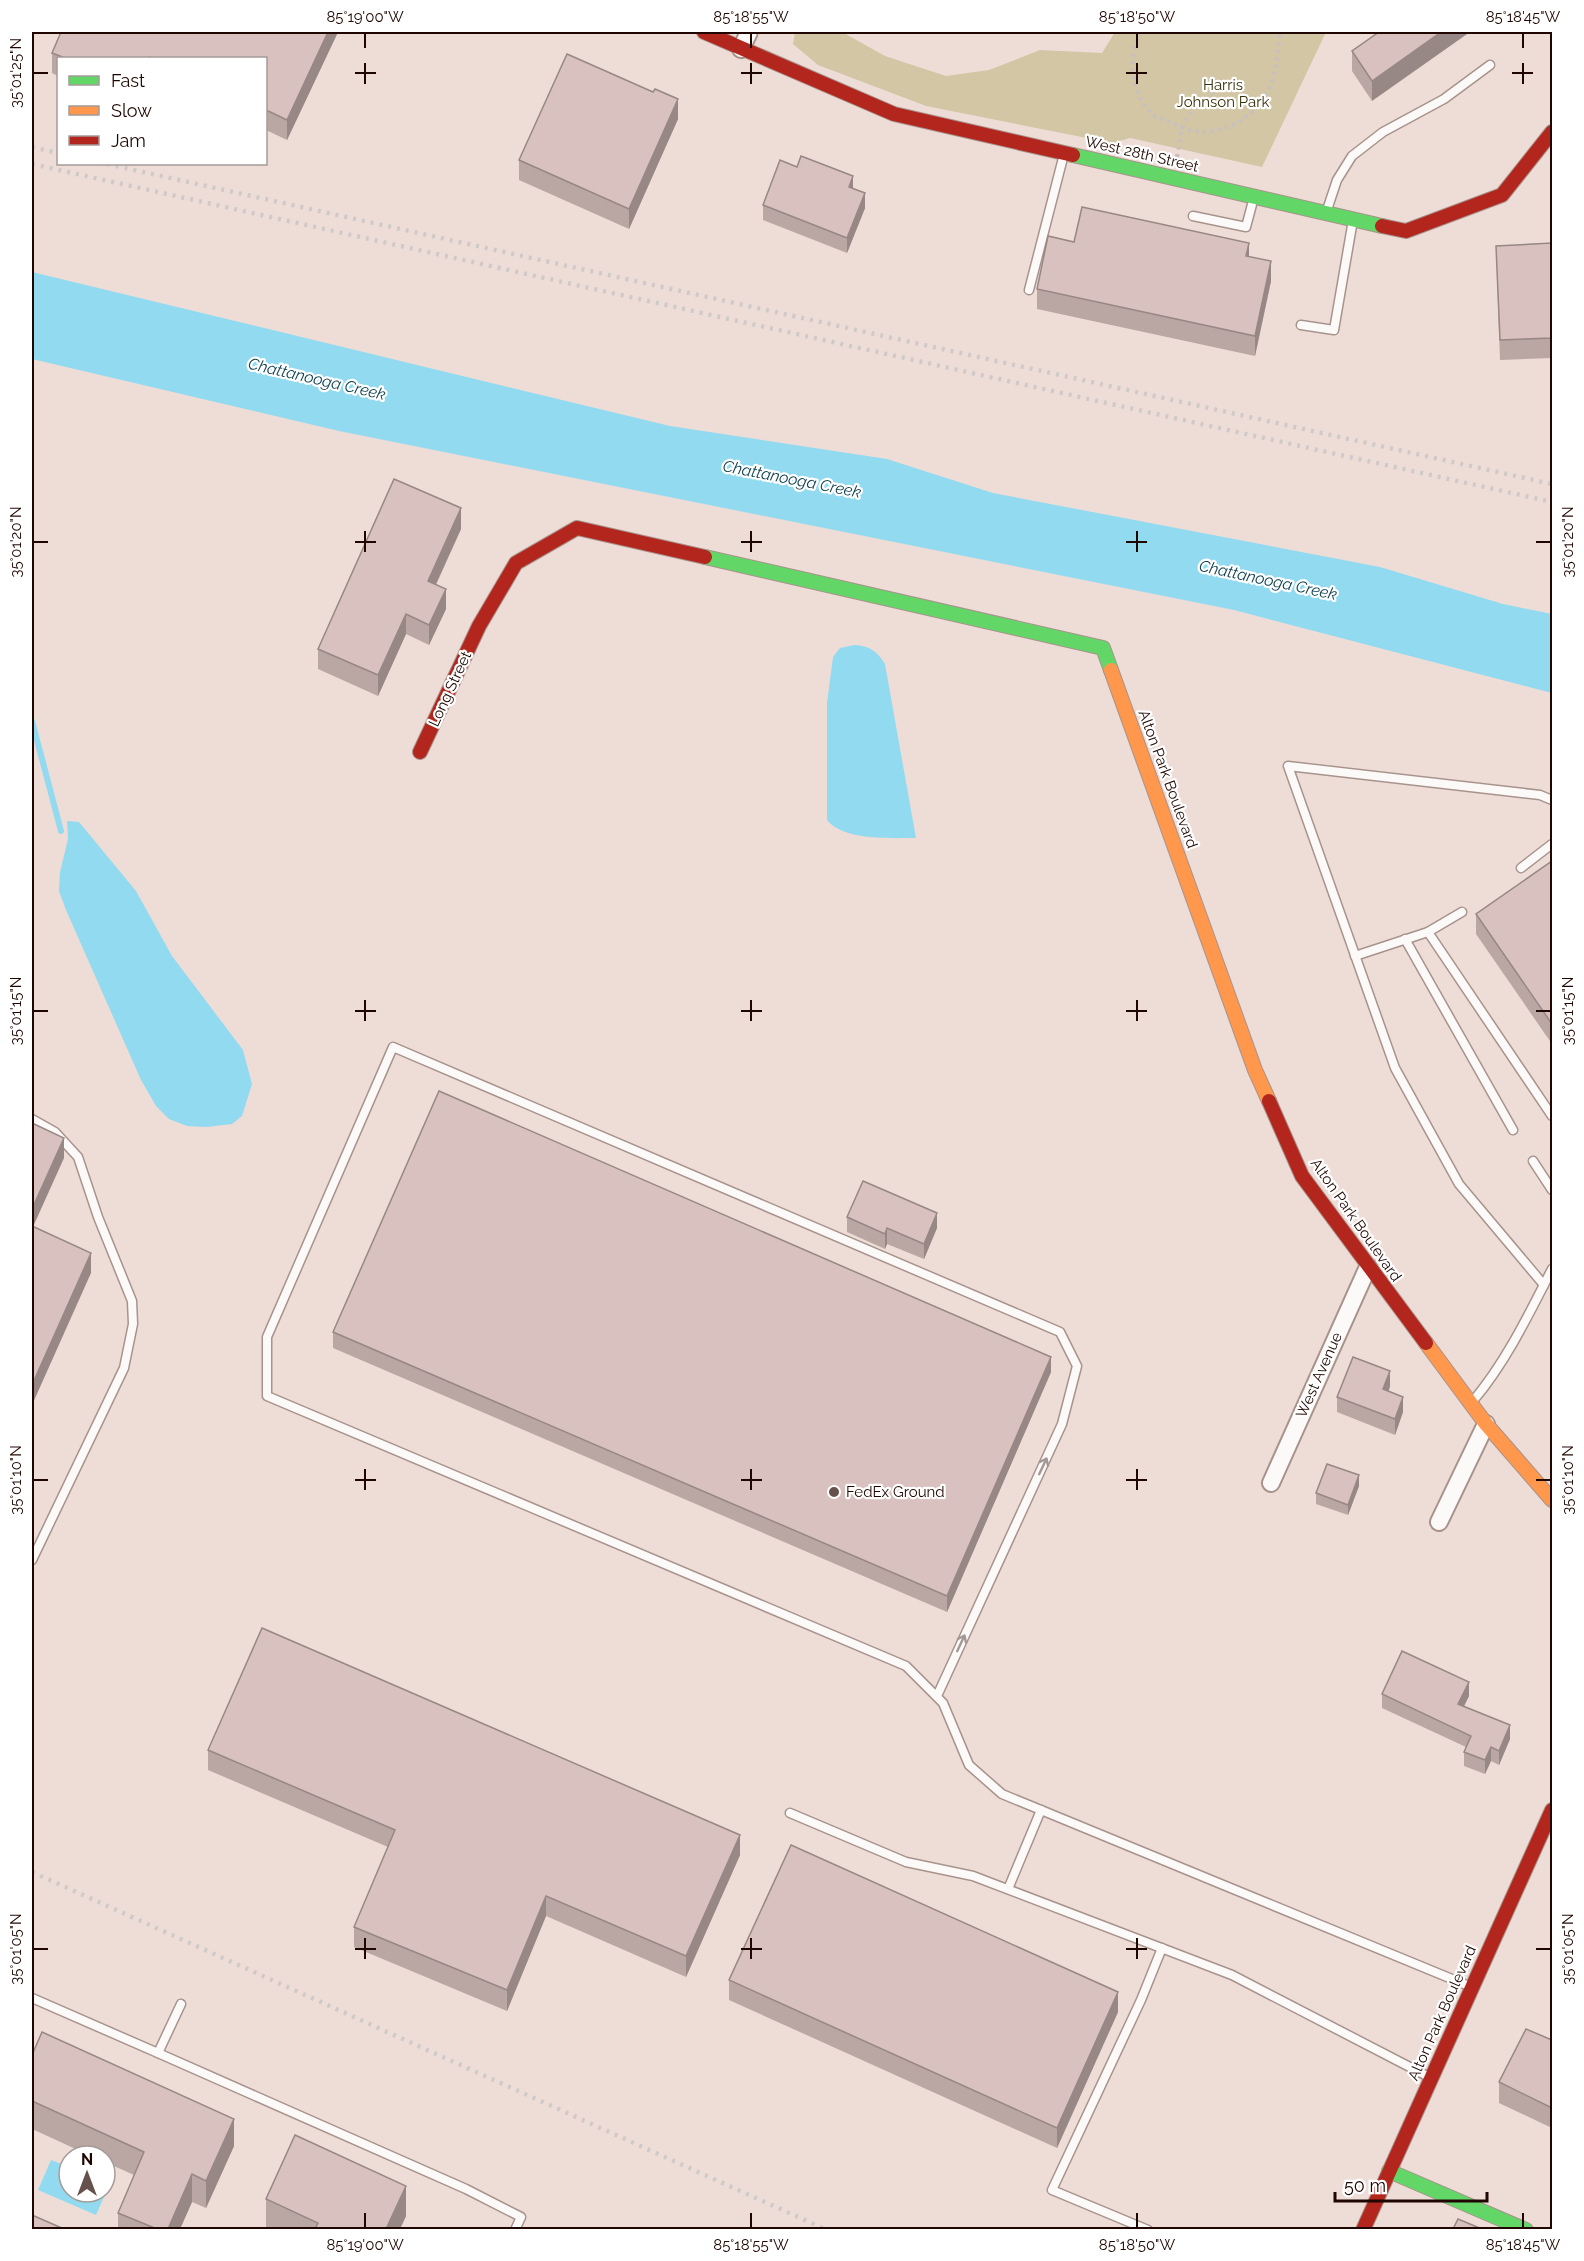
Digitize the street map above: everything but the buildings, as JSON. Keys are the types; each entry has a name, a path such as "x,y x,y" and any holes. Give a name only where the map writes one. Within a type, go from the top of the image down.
{"street":[{"name":"West 28th Street","path":"704,32 894,114 1406,231 1502,195 1552,132"},
{"path":"741,49 749,32"},
{"name":"Alton Park Boulevard","path":"479,626 516,563 578,528 1103,648 1255,1070 1302,1176 1470,1404 1552,1500"},
{"name":"Long Street","path":"420,752 479,626"},
{"name":"West Avenue","path":"1271,1483 1368,1267"},
{"path":"1439,1522 1486,1424"},
{"name":"Alton Park Boulevard","path":"1363,2229 1552,1810"},
{"path":"1389,2171 1526,2229"}],"lane":[{"path":"1326,213 1336,180 1352,156 1383,132 1444,99 1490,65"},
{"path":"1029,290 1065,154"},
{"path":"1193,216 1246,227 1254,197"},
{"path":"1301,325 1334,330 1353,219"},
{"path":"1544,1285 1459,1184 1395,1068 1288,766 1540,795 1552,800"},
{"path":"1521,868 1552,844"},
{"path":"1355,956 1428,932 1462,912"},
{"path":"1428,932 1552,1116"},
{"path":"1405,939 1514,1130"},
{"path":"937,1696 1062,1424 1077,1366 1060,1332 393,1047 267,1337 267,1396 906,1666 943,1703 969,1765 1002,1794 1472,1988"},
{"path":"32,1119 55,1132 78,1157 98,1217 132,1301 133,1324 124,1368 32,1560"},
{"path":"1533,1161 1552,1190"},
{"path":"1470,1404 1486,1386 1512,1346 1552,1269"},
{"path":"1008,1889 1041,1810"},
{"path":"790,1813 906,1862 973,1876 1232,1975 1431,2078"},
{"path":"1148,2229 1052,2190 1141,2000 1162,1948"},
{"path":"32,1998 466,2189 521,2217 515,2229"},
{"path":"158,2053 181,2004"}],"path":[{"path":"1140,32 1131,64 1138,95 1152,115 1197,132 1218,130 1236,123 1254,111 1266,94 1276,66 1280,32"},
{"path":"1171,178 1182,128 1193,109 1210,95 1221,79"}],"green space":[{"name":"Harris Johnson Park","path":"795,32 842,32 885,56 946,76 989,70 1040,50 1102,53 1115,32 1326,32 1262,167 1130,138 1112,143 926,106 818,65 793,44"}],"water":[{"name":"Chattanooga Creek","path":"32,272 670,426 887,459 993,493 1380,567 1503,604 1552,614 1552,693 1234,610 339,431 32,359"},
{"path":"854,645 873,650 885,664 916,838 856,835 835,827 827,820 827,703 833,657 840,648"},
{"path":"67,821 79,822 136,891 172,956 243,1050 252,1084 242,1116 232,1124 206,1127 187,1126 169,1119 156,1106 141,1080 59,891 60,872 68,839"},
{"path":"51,2160 57,2162 57,2198 38,2190"},
{"path":"70,2204 101,2204 96,2215"}],"waterway":[{"path":"32,721 61,831"}],"railway":[{"path":"32,147 57,153"},
{"path":"32,164 1552,502"},
{"path":"112,165 1552,484"},
{"path":"32,1872 827,2230"}],"traffic: fast":[{"path":"1073,155 1382,226"},
{"path":"705,557 1103,648 1111,670"},
{"path":"1389,2171 1526,2230"}],"traffic: slow":[{"path":"1111,670 1255,1070 1269,1101"},
{"path":"1426,1343 1486,1424 1552,1500"}],"traffic: jam":[{"path":"704,32 894,114 1073,155"},
{"path":"1382,226 1406,231 1502,195 1552,132"},
{"path":"420,752 479,626 516,563 577,528 705,557"},
{"path":"1269,1101 1302,1176 1426,1343"},
{"path":"1363,2230 1552,1810"}],"place":[{"name":"FedEx Ground","path":"834,1492"}]}
